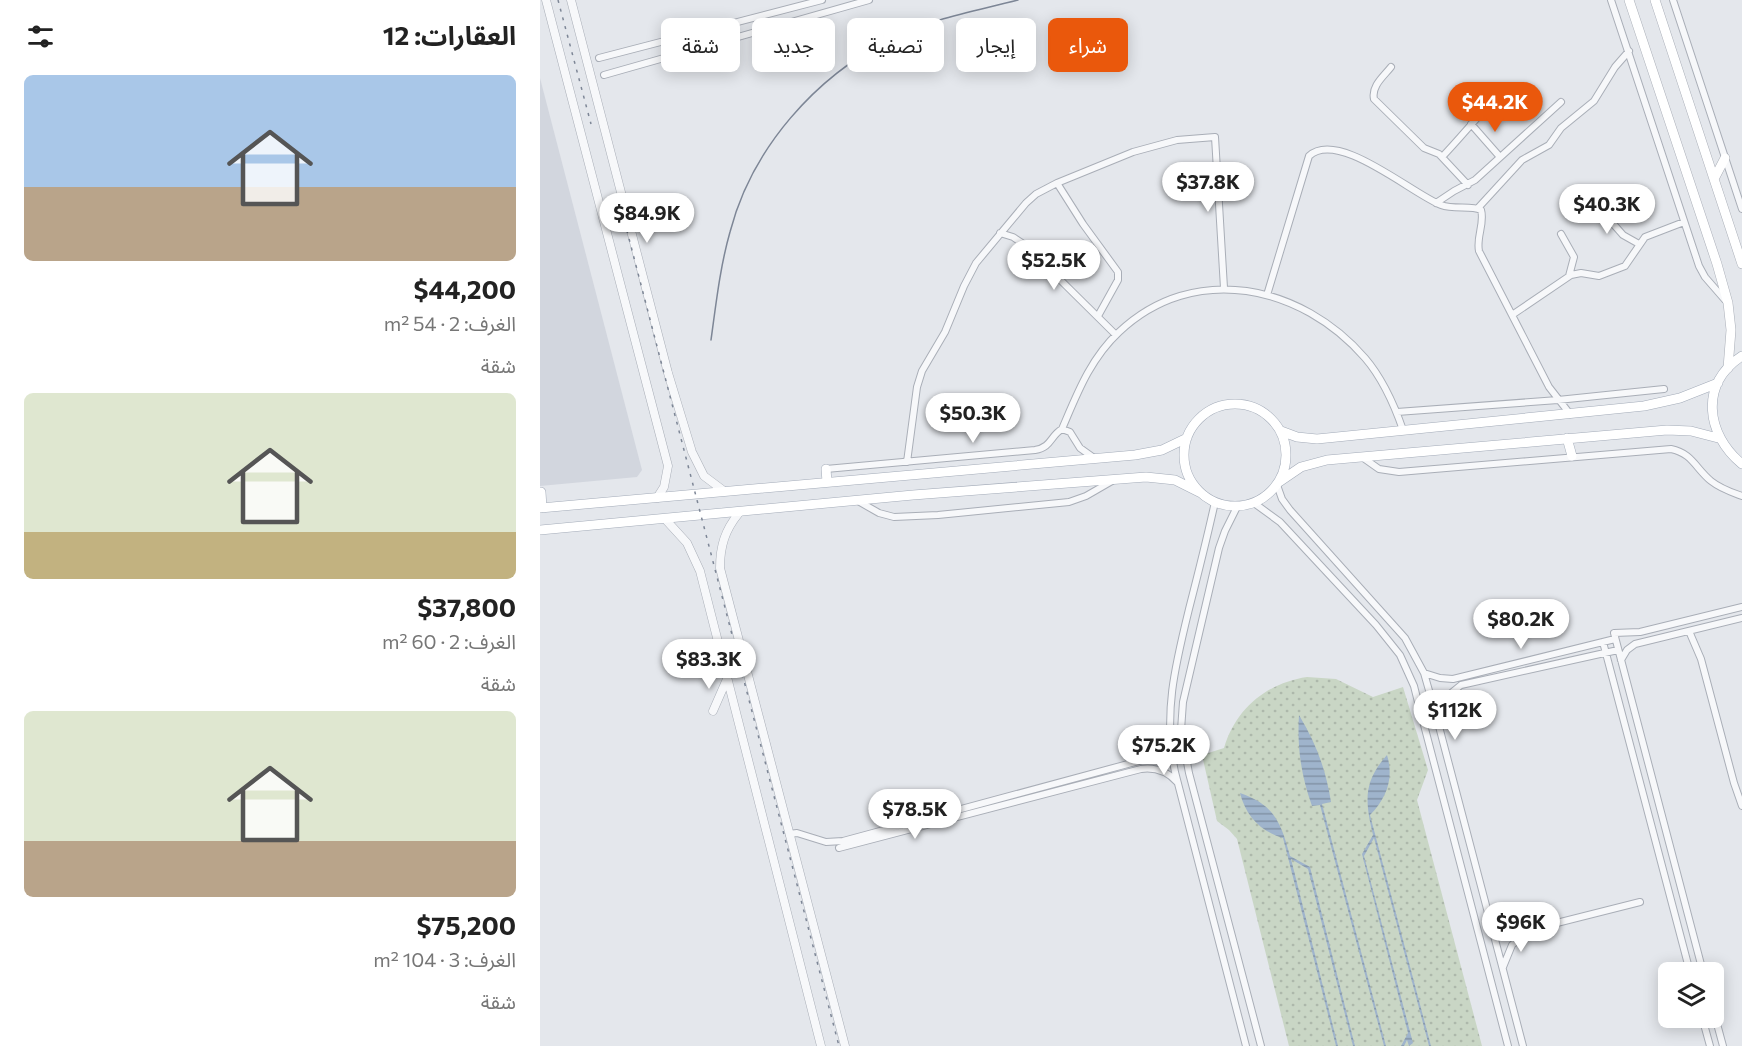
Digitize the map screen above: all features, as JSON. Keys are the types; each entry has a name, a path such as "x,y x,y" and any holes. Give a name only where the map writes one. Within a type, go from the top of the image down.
{"main road":[{"path":"1629,0 1728,303 1731,330 1728,368"},
{"path":"1655,0 1742,264"},
{"path":"1714,179 1725,158"},
{"path":"1742,356 1728,368 1718,383 1712,411 1718,438 1729,454 1742,464"},
{"path":"1281,431 1297,437 1317,439 1570,414 1662,403 1718,383"},
{"path":"1201,493 1191,481 1186,468 1184,453 1187,438 1194,425 1204,414 1217,407 1231,404 1246,405 1260,410 1272,419 1281,431 1287,457 1278,484"},
{"path":"540,530 1116,479 1161,478 1188,485 1215,502 1238,507 1263,499 1292,471 1313,462 1679,429 1718,438"},
{"path":"541,492 541,508 1148,453 1162,450 1187,438"},
{"path":"1568,438 1572,456"},
{"path":"826,469 827,482"}],"street":[{"path":"546,0 668,466 667,480 657,498"},
{"path":"571,0 668,373 692,452 704,476 725,492"},
{"path":"599,58 765,15 796,4 822,0"},
{"path":"802,18 869,0"},
{"path":"1611,0 1700,270 1728,303"},
{"path":"1673,0 1742,209"},
{"path":"604,75 752,32"},
{"path":"1267,295 1306,160 1317,150 1330,149 1368,163 1436,203 1452,208 1478,208 1522,160 1549,145 1561,128 1590,105 1615,67 1629,51"},
{"path":"1392,67 1374,87 1372,93 1374,99 1424,148 1442,156 1468,185"},
{"path":"1442,156 1507,87"},
{"path":"1436,203 1454,190 1473,182 1561,102"},
{"path":"1471,124 1500,158"},
{"path":"907,462 917,387 922,371 942,338 969,274 1000,233 1031,198 1057,183 1147,147 1177,140 1215,137 1224,288"},
{"path":"1057,183 1118,272 1118,280 1098,316"},
{"path":"1594,202 1623,235 1639,244"},
{"path":"1478,208 1482,214 1478,237 1479,251 1549,387 1570,414"},
{"path":"1512,315 1569,276 1578,273 1602,275 1625,266 1639,244 1648,236 1684,222"},
{"path":"1000,233 1025,244 1116,335"},
{"path":"1561,234 1574,256 1569,276"},
{"path":"826,469 1039,449 1048,445 1062,429 1096,359 1132,320 1164,302 1198,291 1224,288 1267,295 1322,320 1353,345 1378,376 1397,412 1403,430"},
{"path":"1397,412 1558,400 1664,389"},
{"path":"1062,429 1070,432 1080,448 1095,458"},
{"path":"1361,457 1379,469 1399,472 1657,449 1676,450 1692,459 1716,485 1742,496"},
{"path":"858,501 886,515 938,515 1069,502 1086,496 1116,479"},
{"path":"1278,484 1282,499 1290,510 1405,638 1424,673 1523,1046"},
{"path":"997,803 1145,759 1160,748 1167,737 1177,662 1215,502"},
{"path":"1254,503 1280,522 1370,618 1390,642 1408,670 1508,1046"},
{"path":"1238,507 1219,548 1183,702 1181,730 1189,773 1261,1046"},
{"path":"739,513 723,538 720,568 844,1046"},
{"path":"666,520 677,530 695,556 820,1046"},
{"path":"1424,673 1440,678 1460,678 1604,642 1614,636 1640,632 1742,607"},
{"path":"1621,660 1627,650 1635,644 1742,618"},
{"path":"1689,631 1701,659 1742,806"},
{"path":"1614,636 1700,962"},
{"path":"1604,642 1687,962"},
{"path":"1436,715 1445,698 1461,685 1618,650"},
{"path":"713,711 728,679"},
{"path":"1169,724 1172,756 1246,1046"},
{"path":"789,834 797,833 826,842 843,841 1146,768 1166,772 1180,788"},
{"path":"839,848 984,806"},
{"path":"1490,919 1510,928 1529,930 1640,902"},
{"path":"1503,968 1512,945 1529,930"},
{"path":"1705,1028 1710,1046"},
{"path":"1718,1028 1723,1046"}],"shaded area":[{"path":"540,78 642,470 637,477 540,486"}],"green space":[{"path":"1307,677 1336,679 1373,697 1403,687 1428,770 1417,800 1482,1046 1289,1046 1237,839 1217,821 1202,755 1224,748 1236,721 1255,700 1279,685"}],"water":[{"path":"1299,715 1315,746 1326,779 1331,802 1322,804 1386,1046 1384,1046 1320,805 1312,806 1305,783 1299,750"},
{"path":"1387,755 1390,772 1388,787 1381,802 1370,815 1431,1046 1429,1046 1374,838 1364,856 1413,1043 1409,1046 1407,1040 1404,1046 1401,1046 1408,1033 1362,854 1373,835 1368,812 1370,783"},
{"path":"1240,793 1261,803 1269,810 1279,825 1290,856 1310,867 1355,1046 1353,1046 1308,869 1291,859 1338,1046 1336,1046 1283,838 1267,831 1255,822 1246,809"}],"tram line":[{"path":"711,340 724,259 740,201 754,172 790,118 837,73 892,38 938,21 1018,0"}],"railway":[{"path":"558,0 591,124"},
{"path":"620,204 839,1046"}]}
